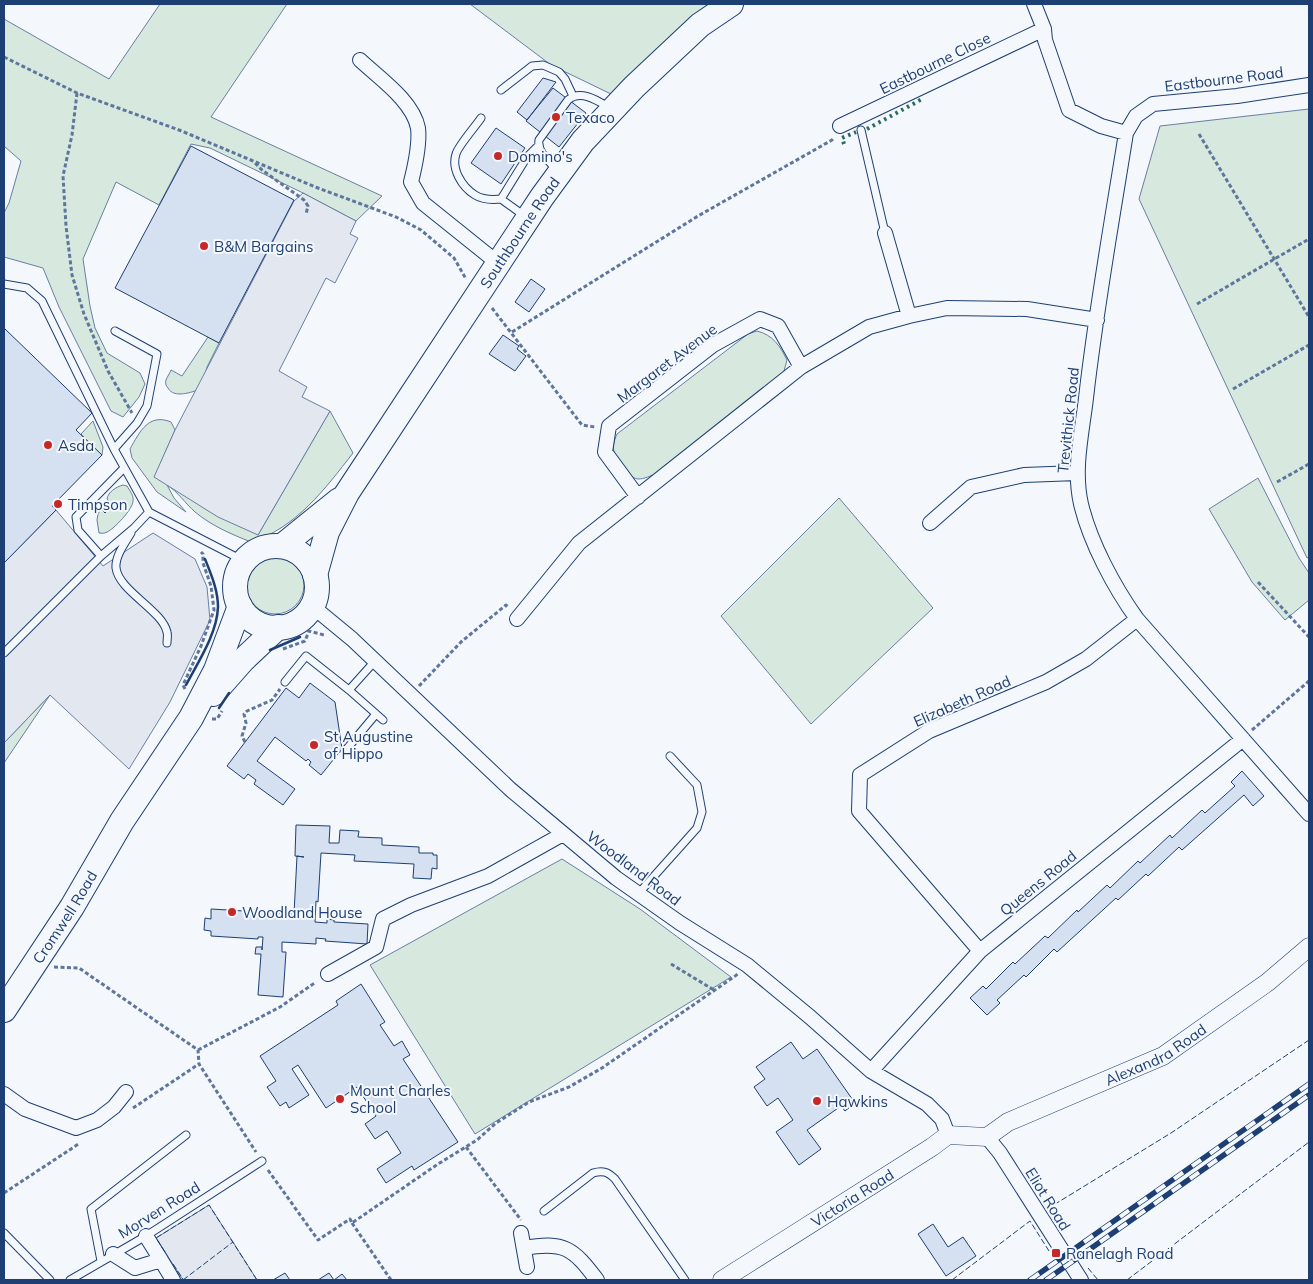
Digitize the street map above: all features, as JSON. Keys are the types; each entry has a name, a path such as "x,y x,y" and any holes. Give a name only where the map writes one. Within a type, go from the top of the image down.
{"highway":[{"name":"Southbourne Road","path":"315,575 327,532 347,493 560,173 584,141 634,87 700,26 730,4"},
{"name":"Southbourne Road","path":"282,546 347,493"},
{"path":"282,546 299,552 309,562 315,575 317,588 312,606 280,638 269,627 253,621 240,606 236,583 239,570 244,561 254,552 267,547 282,546"},
{"name":"Cromwell Road","path":"4,1010 72,907 122,821 191,718 216,670 240,606"},
{"name":"Cromwell Road","path":"191,718 243,660 280,638"},
{"name":"Cromwell Road","path":"4,981 56,905 122,821"}],"street":[{"path":"1034,4 1044,29 1045,40 1069,110 1101,126 1126,133"},
{"name":"Eastbourne Close","path":"840,126 1044,29"},
{"path":"360,60 404,101 413,116 418,128 416,162 411,182 423,203 499,264"},
{"name":"Eastbourne Road","path":"1126,133 1136,116 1153,104 1237,96 1309,85"},
{"name":"Trevithick Road","path":"1126,133 1090,363 1077,473 1081,503 1088,527 1120,595 1137,619 1309,814"},
{"path":"885,233 909,316"},
{"path":"517,619 579,543 801,367 869,327 947,308 1028,309 1097,320"},
{"name":"Margaret Avenue","path":"608,429 609,426 712,345 760,319 778,326 801,367"},
{"path":"608,429 605,452 638,497"},
{"path":"930,523 971,487 1024,474 1077,473"},
{"name":"Woodland Road","path":"312,606 375,661 510,789 563,834 638,895 746,965 802,1010 871,1071 927,1104 942,1119 948,1135"},
{"name":"Elizabeth Road","path":"980,951 859,811 860,775 929,731 1046,682 1086,659 1137,619"},
{"name":"Queens Road","path":"871,1071 980,951 1243,739"},
{"path":"328,974 376,947 383,918 411,905 488,876 563,834"},
{"name":"Alexandra Road","path":"987,1137 1008,1122 1163,1056 1268,982 1309,948"},
{"path":"4,1094 25,1109 76,1128 97,1120 114,1107 126,1092"},
{"path":"948,1135 987,1137"},
{"name":"Victoria Road","path":"722,1280 948,1135"},
{"name":"Eliot Road","path":"987,1137 1000,1153 1081,1280"},
{"path":"521,1233 527,1268"},
{"path":"146,1236 173,1280"},
{"path":"524,1248 547,1244 562,1246 577,1256 597,1280"},
{"path":"107,1258 135,1268 160,1260"}],"lane":[{"path":"501,90 532,66 543,65 559,72 565,79 573,96"},
{"path":"573,96 587,96 613,109"},
{"path":"502,199 527,158 538,146 542,134 573,96"},
{"path":"481,118 456,154 455,171 465,187 475,196 488,200 502,199 528,219"},
{"path":"861,130 885,233"},
{"path":"538,146 560,173"},
{"path":"4,284 28,288 42,301 114,449 149,512 244,561"},
{"path":"114,449 137,424 147,406 157,354 115,330"},
{"path":"100,556 78,530 76,517 124,468"},
{"path":"4,653 100,556 134,528 149,512"},
{"path":"134,528 119,552 116,568 123,582 161,621 167,631 168,643"},
{"path":"285,682 306,656 383,720"},
{"path":"349,690 375,661"},
{"path":"345,751 376,714"},
{"path":"638,895 697,828 702,812 696,785 670,756"},
{"path":"107,1258 91,1210 186,1135"},
{"name":"Morven Road","path":"70,1280 146,1236 262,1161"},
{"path":"544,1211 593,1173 602,1170 609,1173 685,1280"},
{"path":"4,1233 50,1280"}],"path":[{"path":"4,57 76,93 179,130 318,188 396,217 421,230 454,258 479,295 512,332 582,425 608,429"},
{"path":"76,93 72,135 63,176 66,226 72,275 84,314 108,371 137,424"},
{"path":"512,332 698,216 832,140 840,126"},
{"path":"1199,134 1309,316"},
{"path":"253,161 262,170 304,200 308,206 306,214"},
{"path":"1197,304 1309,239"},
{"path":"1233,389 1309,345"},
{"path":"1278,482 1309,464"},
{"path":"188,531 183,542 203,554 203,562 211,586 214,610 201,646"},
{"path":"1258,582 1309,637"},
{"path":"410,694 429,677 461,642 506,605 517,619"},
{"path":"280,638 305,641 309,632 326,636 334,625"},
{"path":"1243,739 1309,681"},
{"path":"245,742 242,736 246,723 244,714 272,700 285,682"},
{"path":"39,957 53,967 80,968 198,1050 200,1064 262,1161 318,1240 350,1219 391,1280"},
{"path":"671,964 714,990"},
{"path":"352,1223 477,1140 496,1123 528,1102 569,1087 602,1068 739,973 746,965"},
{"path":"198,1050 280,1007 328,974"},
{"path":"466,1147 526,1227 521,1233"}],"shaded area":[{"path":"160,4 287,4 211,117 382,196 356,221 210,148 191,144 159,205 116,182 83,259 95,328 107,353 140,373 145,384 139,397 123,417 111,411 59,307 43,268 4,257 4,213 9,203 21,161 4,146 4,19 109,79"},
{"path":"470,4 742,4 634,87 611,94 551,65"},
{"path":"1309,109 1309,557 1307,558 1139,199 1160,126"},
{"path":"303,193 356,221 350,234 358,238 335,283 326,278 279,371 307,387 302,397 330,411 258,535 218,517 154,477 175,430 294,201"},
{"path":"757,331 767,335 775,342 787,360 784,371 777,383 657,473 638,479 629,474 614,453 617,434 748,334"},
{"path":"208,337 219,343 207,367 201,389 183,394 174,393 167,386 166,382 171,370 182,376"},
{"path":"330,411 353,453 332,480 296,517 267,536 251,542 201,517 167,485 174,498 186,512 157,492 132,458 130,449 146,425 157,420 171,422 175,430 161,462 258,535"},
{"path":"93,421 103,447 102,455 81,434"},
{"path":"1258,478 1299,558 1309,573 1309,600 1285,620 1252,582 1209,509"},
{"path":"123,485 127,486 132,494 132,505 127,514 114,527 106,533 99,533 98,514 101,509 105,513 112,505 107,499 108,496 115,488"},
{"path":"839,498 933,608 811,724 721,616"},
{"path":"56,510 103,566 153,533 195,559 207,587 210,620 170,702 129,769 50,695 4,743 4,563"},
{"path":"275,556 286,558 299,569 304,585 302,596 291,609 275,614 264,612 251,601 246,585 248,574 259,561"},
{"path":"50,695 4,763 4,743"},
{"path":"562,859 640,909 731,977 475,1134 370,965"},
{"path":"209,1205 257,1280 183,1280 156,1238"}],"building":[{"path":"543,78 556,82 527,120 517,112"},
{"name":"Texaco","path":"553,88 586,113 559,147 526,121"},
{"name":"Domino's","path":"496,128 525,148 501,184 471,163"},
{"name":"B&M Bargains","path":"191,146 294,200 219,343 115,288"},
{"path":"531,279 545,289 529,312 515,302"},
{"name":"Asda","path":"4,328 92,413 76,430 102,455 52,506 56,510 4,563"},
{"path":"503,335 519,346 517,349 526,356 515,371 489,354"},
{"path":"109,501 112,505 105,513 101,509"},
{"name":"St Augustine of Hippo","path":"310,683 335,702 342,749 321,775 309,765 311,762 308,759 306,761 275,737 257,761 295,789 283,805 254,784 256,780 248,774 244,779 227,766 286,688 299,698"},
{"path":"1242,771 1264,796 1253,806 1244,795 1182,850 1179,847 1148,876 1146,874 1118,900 1116,898 1057,952 1054,949 1026,977 1024,975 997,1000 1000,1003 987,1015 970,998 983,986 986,989 1013,962 1015,964 1045,936 1048,938 1107,885 1110,888 1138,861 1140,863 1170,835 1172,838 1202,810 1205,813 1235,786 1231,782"},
{"name":"Woodland House","path":"296,825 330,826 329,843 339,843 340,830 359,831 358,837 382,838 382,845 419,847 419,853 433,853 433,855 437,855 437,869 432,868 431,879 413,878 414,864 354,861 355,855 321,853 315,922 327,923 327,919 334,920 334,922 368,924 367,944 325,941 326,939 316,938 316,944 282,942 282,952 286,952 283,997 258,995 261,954 255,954 256,947 262,947 262,950 263,937 258,937 258,939 211,936 211,931 204,930 205,918 211,919 211,909 294,914 297,856 295,856"},
{"path":"361,984 385,1022 380,1025 394,1046 402,1041 410,1055 403,1059 458,1142 414,1170 412,1166 386,1183 377,1169 401,1153 387,1131 375,1139 365,1124 376,1116 357,1087 326,1108 298,1065 292,1069 309,1095 289,1108 286,1102 280,1106 267,1087 276,1081 260,1056 338,1005 336,1001"},
{"name":"Hawkins","path":"791,1042 803,1059 817,1049 855,1103 845,1111 841,1106 807,1130 821,1149 799,1165 776,1132 793,1120 778,1098 767,1106 754,1087 765,1079 756,1067"},
{"path":"933,1224 948,1247 963,1237 976,1256 946,1276 918,1234"},
{"path":"285,1273 290,1280 273,1280"},
{"path":"329,1273 334,1280 318,1280"},
{"path":"342,1274 347,1280 334,1280"}],"railway":[{"path":"1030,1280 1309,1084"},
{"path":"1046,1280 1309,1095"}],"hedge":[{"path":"867,129 924,98"},
{"path":"844,144 842,138 856,132"}],"fence":[{"path":"1047,1209 1171,1133 1309,1040"},
{"path":"1127,1280 1309,1142"},
{"path":"165,1252 156,1238 209,1205 257,1280"},
{"path":"952,1280 1030,1221 1049,1251"},
{"path":"183,1280 233,1242"},
{"path":"173,1264 183,1279"},
{"path":"1088,1268 1098,1280"}],"wall":[{"path":"186,685 206,648 217,617 217,594 205,559"},
{"path":"270,650 300,637"},
{"path":"219,708 229,693"}],"place":[{"name":"Texaco","path":"556,117"},
{"name":"Domino's","path":"498,156"},
{"name":"B&M Bargains","path":"204,246"},
{"name":"Asda","path":"48,445"},
{"name":"Timpson","path":"58,504"},
{"name":"St Augustine of Hippo","path":"314,745"},
{"name":"Woodland House","path":"232,912"},
{"name":"Mount Charles School","path":"340,1099"},
{"name":"Hawkins","path":"817,1101"},
{"name":"Ranelagh Road","path":"1056,1253"}]}
